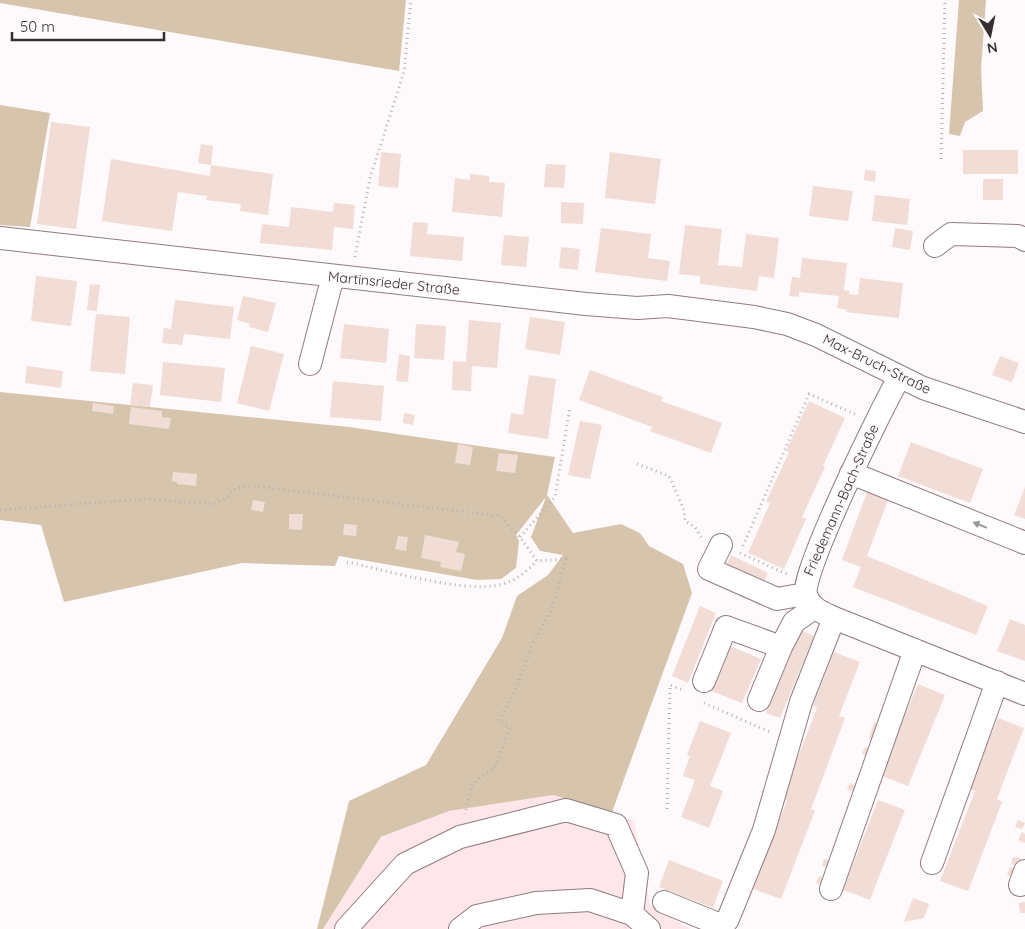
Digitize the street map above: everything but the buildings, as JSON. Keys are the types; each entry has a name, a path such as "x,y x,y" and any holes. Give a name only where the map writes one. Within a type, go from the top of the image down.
{"street":[{"path":"935,246 951,234 1018,236 1025,240"},
{"name":"Martinsrieder Straße","path":"0,238 594,305 637,308 668,306 754,317 787,324"},
{"path":"310,364 342,277"},
{"name":"Max-Bruch-Straße","path":"787,324 816,334 899,378 1025,422"},
{"name":"Friedemann-Bach-Straße","path":"808,595 852,473 875,423 899,378"},
{"path":"852,473 1025,543"},
{"path":"718,552 710,569 777,599 808,595 834,618 1025,694"},
{"path":"759,700 781,647 808,595"},
{"path":"664,902 723,926 728,919 764,830 801,702 834,618"},
{"path":"698,691 726,627 781,647"},
{"path":"831,889 915,650"},
{"path":"932,863 998,682"},
{"path":"346,929 405,864 460,838 566,810 616,825 637,872 632,914"},
{"path":"460,929 477,916 536,903 590,900 632,914 648,929"}],"path":[{"path":"342,277 370,178 404,72 411,0"},
{"path":"941,158 945,0"},
{"path":"808,595 740,553 809,394 875,423"},
{"path":"520,537 555,497 570,407"},
{"path":"637,464 669,476 684,510 685,521 695,527 718,552"},
{"path":"0,510 145,499 212,504 227,498 236,488 253,486 500,516 520,537 537,562"},
{"path":"347,562 474,587 499,585 523,575 537,562 566,559 551,610 532,645 514,693 499,721 510,728 496,766 471,786"},
{"path":"667,808 670,684 698,691 791,741"}],"shaded area":[{"path":"0,0 406,0 399,71 0,3"},
{"path":"959,0 986,0 981,69 983,111 965,122 960,136 949,134"},
{"path":"0,105 50,113 30,227 0,225"},
{"path":"0,392 349,427 555,457 547,495 573,533 621,524 640,533 649,546 683,564 692,593 612,812 553,795 449,811 381,837 323,929 317,929 349,801 426,765 502,638 517,596 548,575 563,555 540,551 531,537 546,497 516,535 519,541 516,568 501,579 477,580 339,556 335,566 242,563 64,602 41,525 0,520"},
{"path":"553,795 634,821 650,905 690,929 323,929 381,838 449,811"}]}
